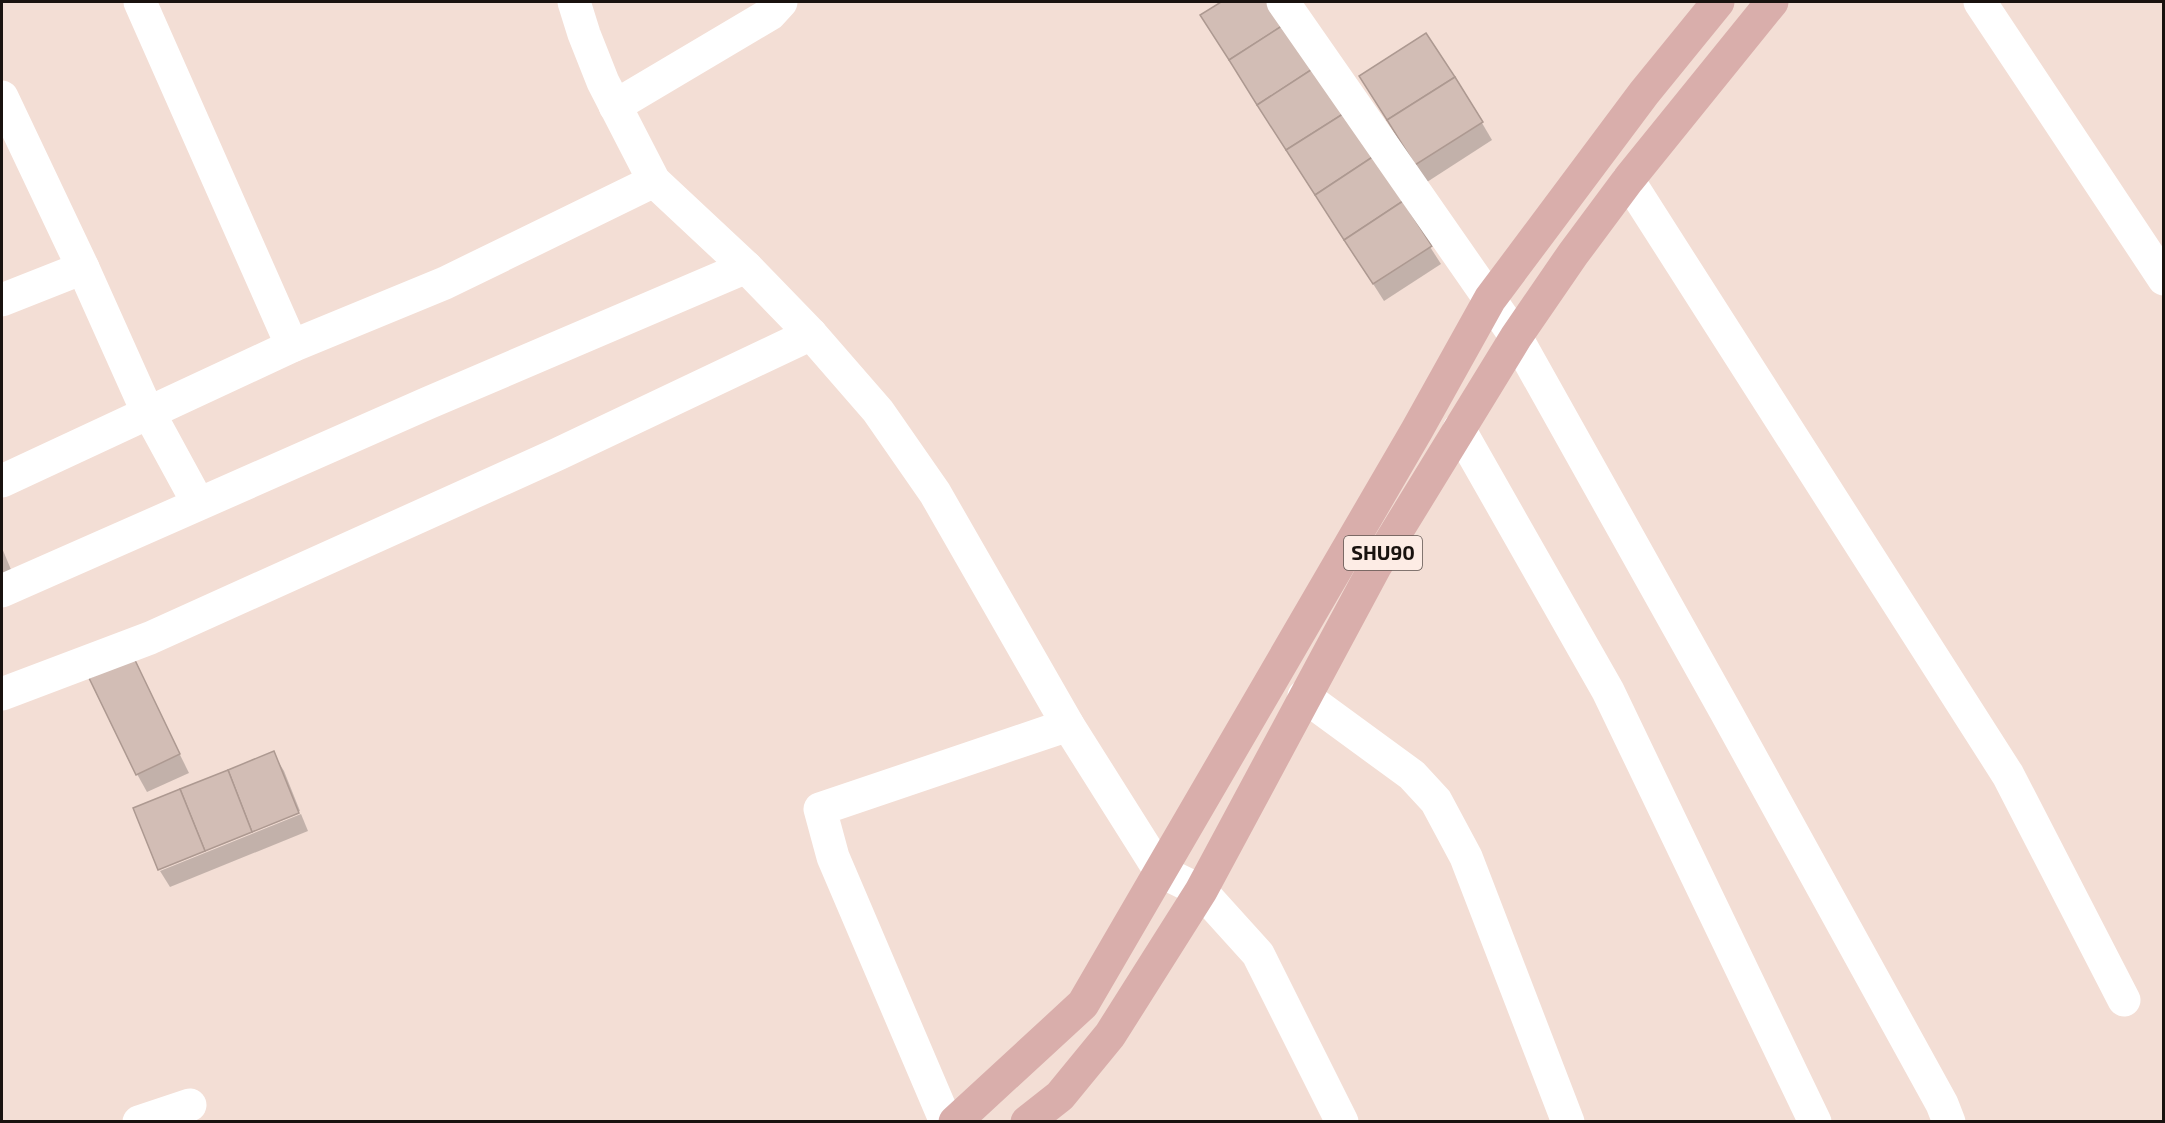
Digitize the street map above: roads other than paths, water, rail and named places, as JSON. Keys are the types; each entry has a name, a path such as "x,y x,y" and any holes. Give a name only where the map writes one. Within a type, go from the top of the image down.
{"main road":[{"path":"955,1122 1083,1004 1417,430 1490,299 1644,93 1718,2"},
{"name":"SHU90","path":"1027,1122 1060,1096 1110,1035 1201,891 1375,567 1516,337 1628,180 1772,2"}],"street":[{"path":"140,2 292,346"},
{"path":"574,2 603,82 654,181 746,267 812,334 878,411 935,493 1068,725 1160,871 1201,891 1258,954 1342,1122"},
{"path":"615,106 770,14 781,2"},
{"path":"1283,2 1516,337 1726,712 1942,1104 1949,1122"},
{"path":"1980,2 2163,279"},
{"path":"2,97 12,144 83,268 143,402 151,412 198,503"},
{"path":"1628,180 2008,775 2124,1000"},
{"path":"2,481 292,346 445,283 654,181"},
{"path":"2,591 198,503 746,267"},
{"path":"2,300 83,268"},
{"path":"2,694 160,633 558,454 812,334"},
{"path":"1459,429 1608,691 1815,1122"},
{"path":"1304,696 1412,776 1436,801 1466,857 1568,1122"},
{"path":"946,1122 833,857 820,809 1068,725"},
{"path":"139,1122 190,1105"}]}
